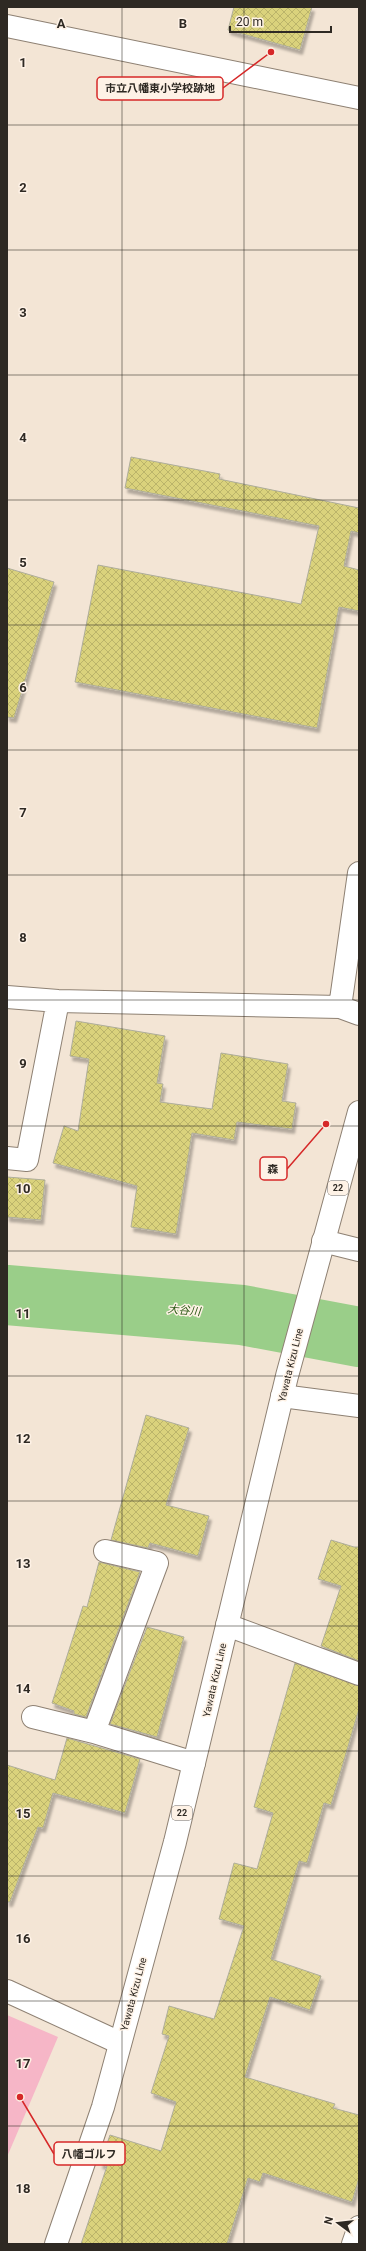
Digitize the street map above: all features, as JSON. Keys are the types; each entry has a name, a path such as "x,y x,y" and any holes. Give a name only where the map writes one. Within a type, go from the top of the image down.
{"street":[{"path":"7,26 359,98"},
{"path":"7,997 58,1001 349,1010 359,873"},
{"path":"7,1158 27,1160 58,1001"},
{"name":"Yawata Kizu Line","path":"56,2244 103,2107 175,1842 284,1386 316,1264 359,1112"},
{"path":"323,1241 359,1250"},
{"path":"284,1386 359,1406"},
{"path":"94,1732 157,1562 105,1551"},
{"path":"227,1625 359,1674"},
{"path":"33,1717 94,1732 194,1763"},
{"path":"7,1991 120,2043"},
{"path":"353,2244 359,2227"}],"shaded area":[{"path":"7,2015 58,2037 7,2157"}],"building":[{"path":"234,7 312,7 300,50 228,30"},
{"path":"131,457 220,474 219,479 359,508 359,533 351,531 344,566 359,570 359,611 339,607 317,728 75,682 98,565 301,604 319,526 125,488"},
{"path":"7,568 54,582 14,718 7,717"},
{"path":"76,1021 165,1036 157,1083 163,1084 160,1102 212,1109 221,1053 288,1064 282,1101 296,1103 292,1129 237,1122 234,1140 192,1133 176,1234 131,1227 137,1186 53,1163 64,1126 78,1131 89,1059 70,1056"},
{"path":"7,1177 45,1180 41,1220 7,1217"},
{"path":"146,1415 189,1428 166,1505 209,1516 198,1556 150,1543 148,1548 111,1540"},
{"path":"331,1540 354,1547 359,1547 359,1661 321,1646 341,1586 318,1579"},
{"path":"99,1562 140,1572 86,1717 74,1714 74,1711 52,1703 83,1606 87,1607"},
{"path":"147,1627 184,1637 157,1737 110,1724"},
{"path":"295,1663 359,1686 359,1709 331,1805 324,1803 307,1863 299,1861 271,1959 321,1976 310,2010 270,1997 245,2077 335,2104 333,2108 359,2115 359,2178 352,2202 263,2173 260,2182 248,2178 227,2244 81,2244 107,2166 100,2164 110,2135 161,2151 176,2102 151,2093 169,2036 162,2034 169,2006 214,2019 244,1926 219,1919 234,1863 257,1869 273,1813 254,1807"},
{"path":"67,1738 140,1759 125,1813 53,1793 43,1828 38,1827 10,1902 7,1902 7,1765 55,1780"}],"waterway":[{"name":"大谷川","path":"7,1295 242,1315 359,1337"}],"place":[{"name":"市立八幡東小学校跡地","path":"271,52"},
{"name":"森","path":"326,1124"},
{"name":"八幡ゴルフ","path":"20,2097"}]}
